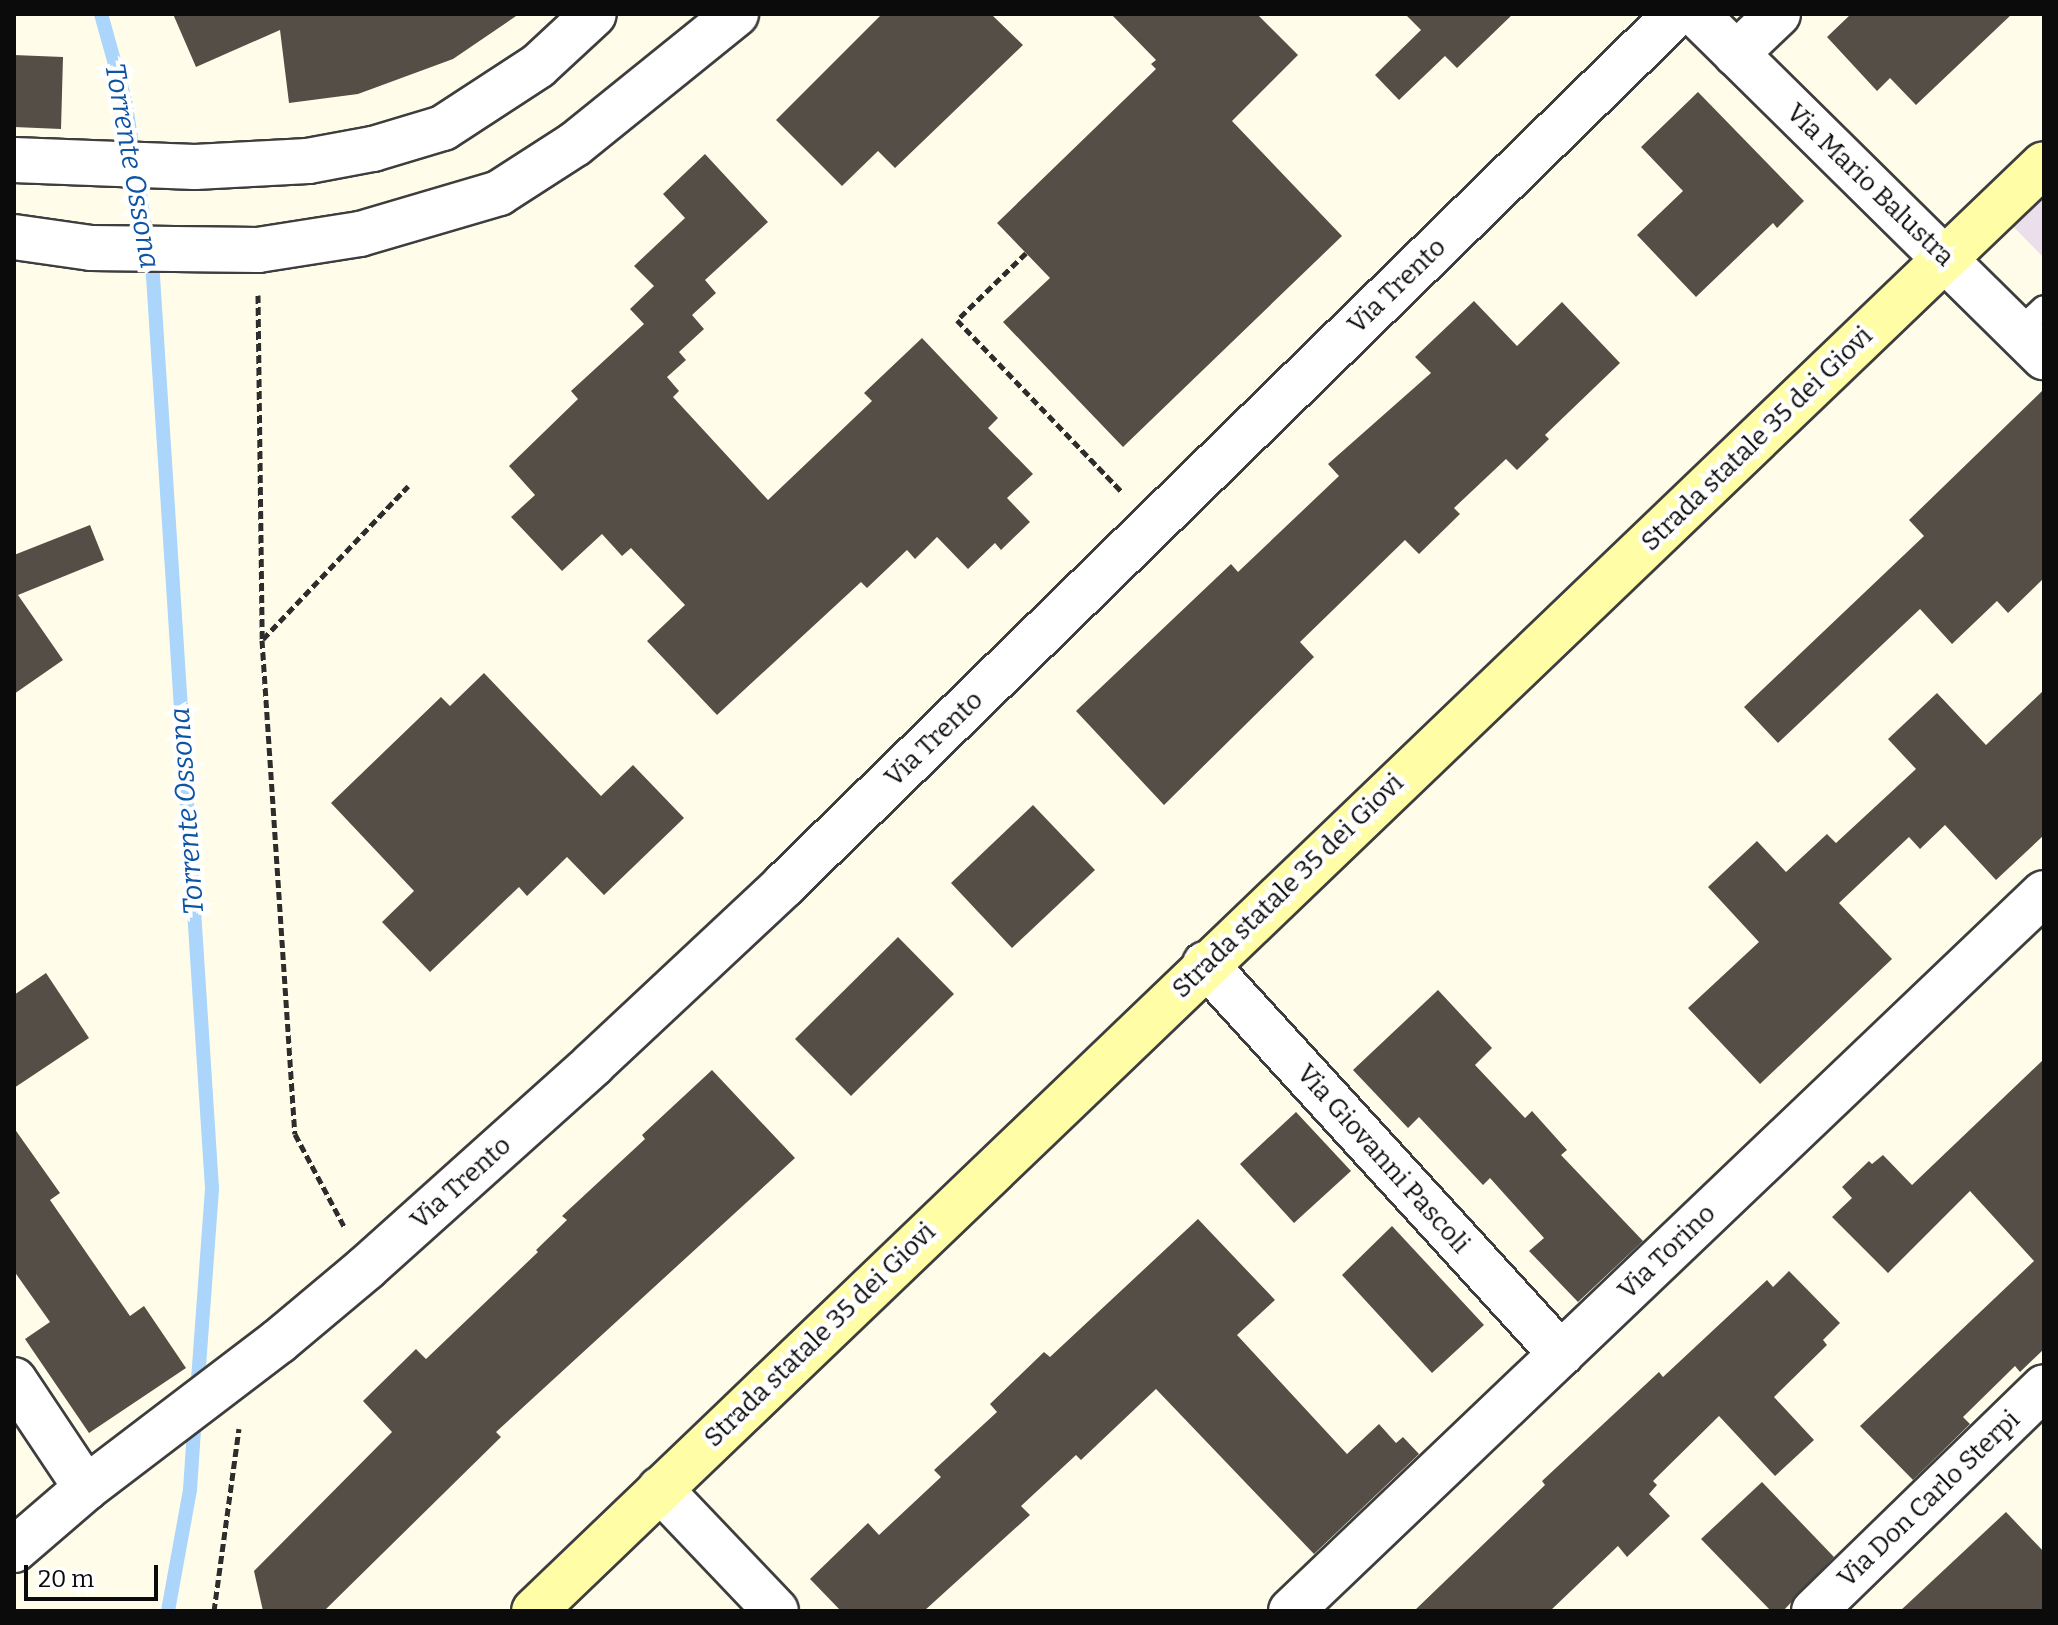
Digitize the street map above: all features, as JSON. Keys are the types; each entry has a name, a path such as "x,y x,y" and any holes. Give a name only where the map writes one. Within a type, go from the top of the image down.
{"main road":[{"name":"Strada statale 35 dei Giovi","path":"534,1611 1205,964 2044,164"}],"street":[{"path":"14,160 195,167 308,161 373,149 443,128 538,66 594,14"},
{"path":"14,237 91,248 210,252 258,250 360,234 499,193 575,144 736,14"},
{"name":"Via Trento","path":"14,1550 86,1488 263,1353 366,1268 784,885 1676,14"},
{"name":"Via Mario Balustra","path":"1696,14 1946,260 2035,332"},
{"path":"1736,54 1778,14"},
{"name":"Via Torino","path":"1291,1611 2044,893"},
{"name":"Via Giovanni Pascoli","path":"1205,964 1561,1354"},
{"path":"14,1380 86,1488"},
{"name":"Via Don Carlo Sterpi","path":"1814,1611 2044,1387"},
{"path":"660,1489 776,1611"}],"path":[{"path":"258,250 262,640 295,1134 366,1268"},
{"path":"1026,253 957,320 1154,524"},
{"path":"262,640 408,486"},
{"path":"214,1611 263,1353"}],"shaded area":[{"path":"2044,164 2044,258 1997,210"}],"building":[{"path":"173,14 519,14 453,59 358,94 289,103 280,30 196,67"},
{"path":"882,14 991,14 1023,45 895,168 878,151 842,186 776,120"},
{"path":"1111,14 1257,14 1298,55 1232,121 1342,236 1123,447 1003,322 1050,278 997,223 1156,69 1151,64 1156,60"},
{"path":"1405,14 1513,14 1457,68 1445,56 1399,100 1375,75 1421,30"},
{"path":"1851,14 2012,14 1916,105 1890,78 1877,91 1827,37"},
{"path":"14,55 63,57 61,129 14,127"},
{"path":"1698,92 1804,201 1777,228 1773,223 1696,297 1637,235 1683,191 1641,147"},
{"path":"705,154 768,222 705,280 716,293 692,315 704,329 679,352 686,360 667,377 679,391 673,397 768,500 872,401 864,393 922,338 998,418 988,428 1033,474 1007,498 1030,522 1001,550 995,543 968,569 937,537 915,559 907,550 867,588 861,582 717,715 647,641 685,605 631,548 622,556 602,534 562,571 511,517 535,495 509,466 578,399 571,391 644,324 630,309 654,286 634,266 685,218 663,194"},
{"path":"1474,301 1517,346 1562,302 1620,363 1545,435 1549,439 1517,470 1506,459 1454,508 1460,514 1419,554 1405,540 1300,642 1314,657 1164,805 1076,711 1231,564 1238,572 1339,476 1328,464 1431,373 1415,357"},
{"path":"2044,389 2044,578 2008,613 1997,601 1952,644 1920,609 1778,743 1744,707 1924,536 1909,520"},
{"path":"90,525 104,560 18,595 63,660 14,694 14,555"},
{"path":"484,673 601,796 633,765 684,818 604,895 567,857 527,896 519,887 430,972 382,922 414,891 331,803 441,697 450,706"},
{"path":"2044,690 2044,835 1996,880 1945,825 1920,849 1909,837 1839,903 1892,959 1760,1084 1688,1008 1759,942 1708,887 1757,841 1786,872 1827,834 1836,843 1916,769 1888,739 1937,693 1986,745"},
{"path":"1033,805 1095,870 1012,948 951,883"},
{"path":"898,937 954,994 851,1096 795,1039"},
{"path":"46,973 89,1038 14,1088 14,995"},
{"path":"1438,990 1492,1048 1475,1065 1525,1118 1532,1111 1567,1150 1561,1155 1643,1241 1578,1302 1529,1251 1544,1238 1490,1178 1483,1185 1419,1117 1408,1128 1353,1070"},
{"path":"2044,1059 2044,1349 2020,1372 2015,1366 1963,1417 1970,1424 1913,1480 1860,1426 2034,1261 1970,1191 1888,1273 1832,1217 1852,1198 1842,1187 1869,1161 1872,1164 1883,1155 1912,1185"},
{"path":"712,1070 795,1158 496,1432 501,1437 324,1611 263,1611 254,1571 392,1432 363,1401 416,1349 426,1359 538,1252 536,1250 567,1220 562,1216 645,1139 642,1135"},
{"path":"1296,1112 1351,1171 1294,1223 1240,1164"},
{"path":"14,1128 60,1193 50,1200 130,1316 144,1306 186,1368 89,1433 25,1339 50,1322 14,1271"},
{"path":"1198,1219 1275,1300 1237,1335 1347,1454 1379,1424 1396,1443 1403,1437 1419,1454 1314,1554 1156,1389 1081,1460 1076,1455 1021,1506 1030,1515 924,1611 841,1611 810,1579 868,1523 879,1535 941,1477 934,1470 997,1412 990,1404 1044,1352 1050,1357"},
{"path":"1392,1226 1484,1325 1432,1373 1342,1275"},
{"path":"1789,1271 1840,1323 1823,1340 1827,1345 1774,1397 1814,1440 1775,1476 1719,1416 1653,1481 1657,1485 1649,1494 1670,1516 1627,1557 1618,1546 1550,1611 1414,1611 1545,1485 1542,1481 1659,1372 1663,1377 1767,1280 1773,1287"},
{"path":"1762,1482 1834,1557 1783,1611 1771,1611 1701,1539"},
{"path":"2006,1512 2044,1552 2044,1611 1900,1611"}],"waterway":[{"name":"Torrente Ossona","path":"101,14 125,100 153,276 212,1189 197,1394"},
{"name":"Torrente Ossona","path":"168,1611 190,1490 195,1414"}]}
